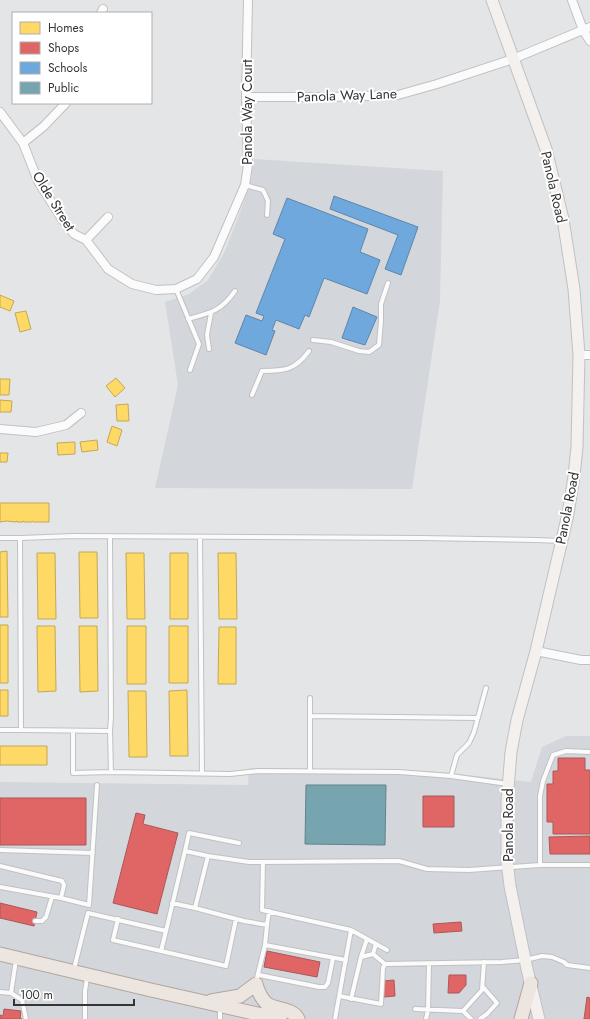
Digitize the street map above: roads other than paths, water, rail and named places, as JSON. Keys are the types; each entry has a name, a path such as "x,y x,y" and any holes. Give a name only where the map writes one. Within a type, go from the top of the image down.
{"main road":[{"name":"Panola Road","path":"492,0 546,149 563,219 585,355 577,447 568,514 536,651 510,752 507,801 508,867 510,886 539,1019"},
{"path":"0,954 280,1019"},
{"path":"202,1002 240,996 257,980"},
{"path":"257,980 259,995 268,1004 294,1014 298,1019"},
{"path":"521,1019 531,983"}],"street":[{"name":"Panola Way Court","path":"176,289 197,280 214,257 245,185 248,165 246,97 248,0"},
{"path":"572,0 587,29 590,41"},
{"name":"Panola Way Lane","path":"246,97 398,95 444,82 513,58 587,29"},
{"path":"23,143 44,126 65,104"},
{"name":"Olde Street","path":"0,112 23,143 38,181 62,219 74,234 86,240 108,269 132,284 156,290 176,289"},
{"path":"86,240 108,217"},
{"path":"0,428 36,432 66,425 81,413"},
{"path":"536,651 581,660 590,660"}],"lane":[{"path":"245,185 262,190 268,201 266,215"},
{"path":"313,340 331,342 359,351 369,352 379,345 381,304 388,283"},
{"path":"176,289 199,344 190,370"},
{"path":"188,319 211,313 227,303 236,291"},
{"path":"209,350 207,336 211,313"},
{"path":"252,395 262,371 282,371 301,362 309,351"},
{"path":"0,538 110,536 421,538 536,540 561,542"},
{"path":"110,536 111,772"},
{"path":"200,537 202,774"},
{"path":"20,538 21,730"},
{"path":"451,776 457,755 469,743 474,732 486,688"},
{"path":"310,698 310,771"},
{"path":"310,716 478,718"},
{"path":"0,730 110,731"},
{"path":"73,731 73,773 111,772 230,774 258,771 399,772 451,776 508,784"},
{"path":"540,865 540,796 543,781 553,755 566,751 590,752"},
{"path":"0,887 61,898 89,905 97,785"},
{"path":"161,951 189,833 239,844"},
{"path":"0,850 93,853"},
{"path":"185,850 208,856 249,862 399,862 427,869 447,870 540,865 590,865"},
{"path":"195,908 208,856"},
{"path":"263,862 262,910 351,930 387,950"},
{"path":"0,866 62,881 64,885 61,898"},
{"path":"35,920 42,920 46,917 52,897"},
{"path":"172,903 267,925"},
{"path":"269,911 265,945 257,980 325,987 328,983 333,958"},
{"path":"74,972 88,913 166,930"},
{"path":"118,919 113,940 226,966 236,919"},
{"path":"335,1019 351,930"},
{"path":"351,999 367,939"},
{"path":"373,954 376,944"},
{"path":"265,945 346,960"},
{"path":"373,954 385,964 429,964 525,960 542,956 552,957 564,962 567,965 590,968"},
{"path":"361,957 373,954"},
{"path":"11,993 16,958"},
{"path":"463,1011 482,990 484,962"},
{"path":"339,996 381,1004 383,968 385,964"},
{"path":"426,1019 428,1010 429,964"},
{"path":"85,1019 85,991 87,975"},
{"path":"480,1019 497,1003 483,987"},
{"path":"0,992 11,993 22,1000 26,1019"},
{"path":"220,1006 220,1019"},
{"path":"415,1009 463,1011 471,1019"}]}
